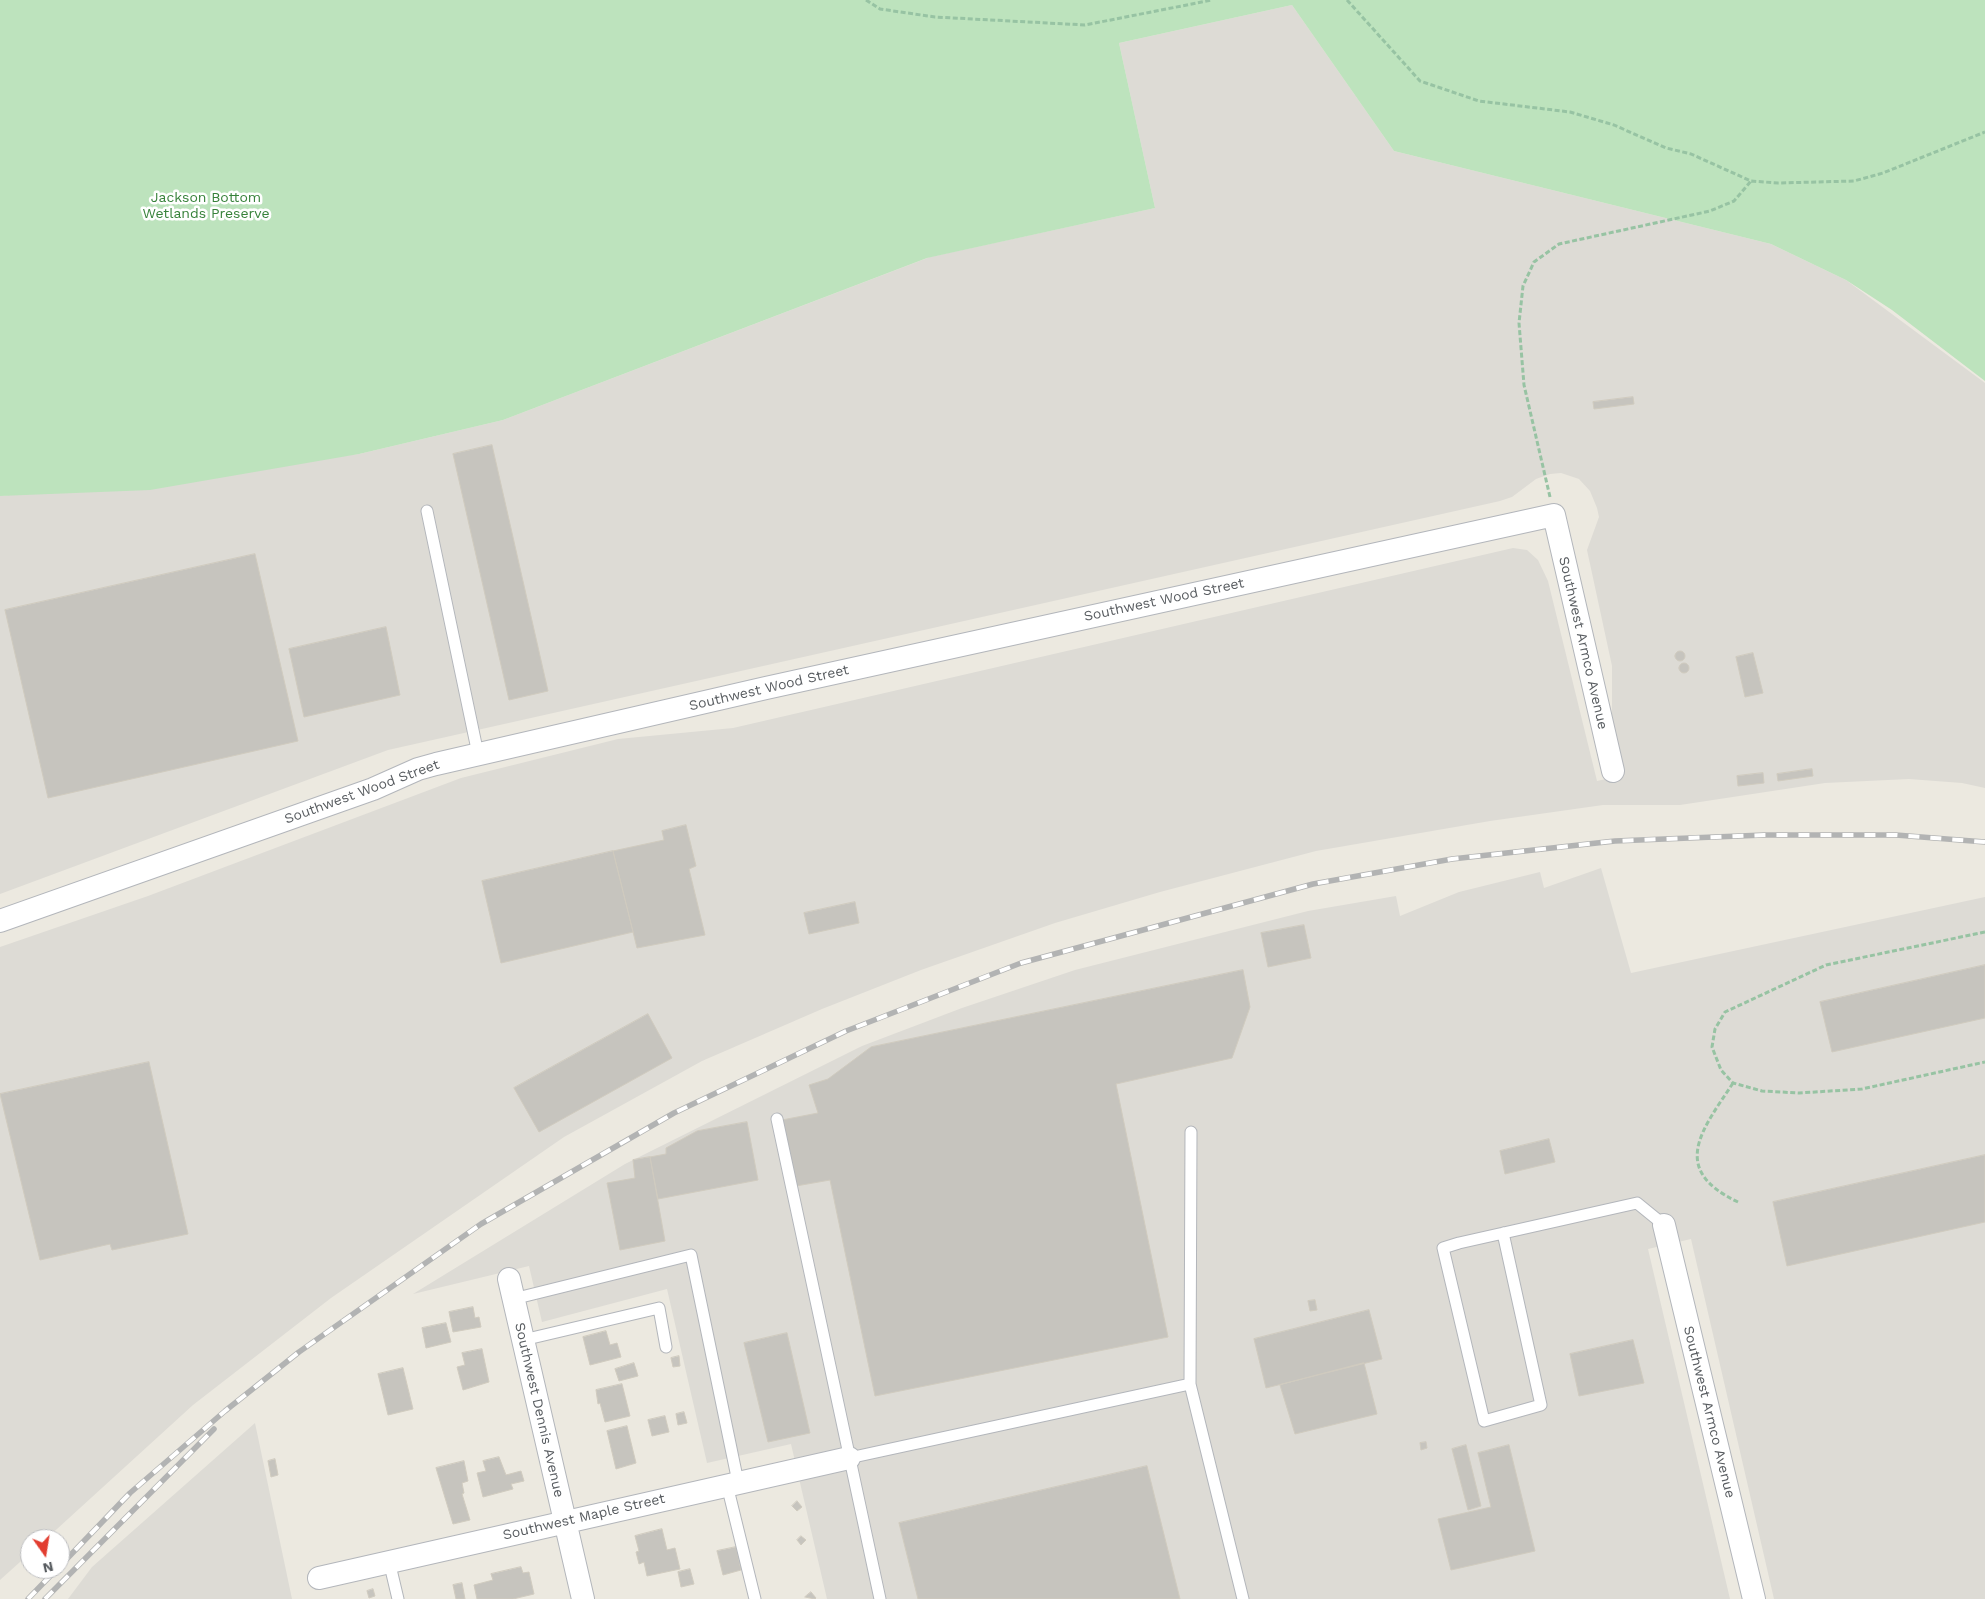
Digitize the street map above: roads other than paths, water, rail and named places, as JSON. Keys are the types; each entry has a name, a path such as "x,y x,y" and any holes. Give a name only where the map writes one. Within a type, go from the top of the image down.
{"street":[{"name":"Southwest Wood Street","path":"0,921 373,790 418,769 766,688 1554,514"},
{"name":"Southwest Armco Avenue","path":"1554,514 1612,772"},
{"name":"Southwest Armco Avenue","path":"1664,1225 1754,1599"},
{"name":"Southwest Dennis Avenue","path":"511,1289 583,1599"},
{"name":"Southwest Maple Street","path":"320,1578 565,1520 849,1458"}],"lane":[{"path":"427,512 478,754"},
{"path":"777,1119 880,1599"},
{"path":"1191,1132 1190,1384 1243,1599"},
{"path":"1503,1233 1541,1405 1484,1421 1442,1248 1503,1233 1637,1203 1664,1225"},
{"path":"511,1289 691,1255 755,1599"},
{"path":"523,1340 659,1308 666,1347"},
{"path":"849,1458 1190,1384"},
{"path":"389,1561 398,1599"}],"railway":[{"path":"70,1556 130,1493 225,1411 299,1352 481,1224 674,1113 846,1031 1021,963 1313,884 1452,859 1615,841 1764,835 1896,835 1985,842"},
{"path":"45,1599 214,1429"},
{"path":"28,1599 47,1579"}],"park label":[{"name":"Jackson Bottom Wetlands Preserve","path":"206,206"}]}
